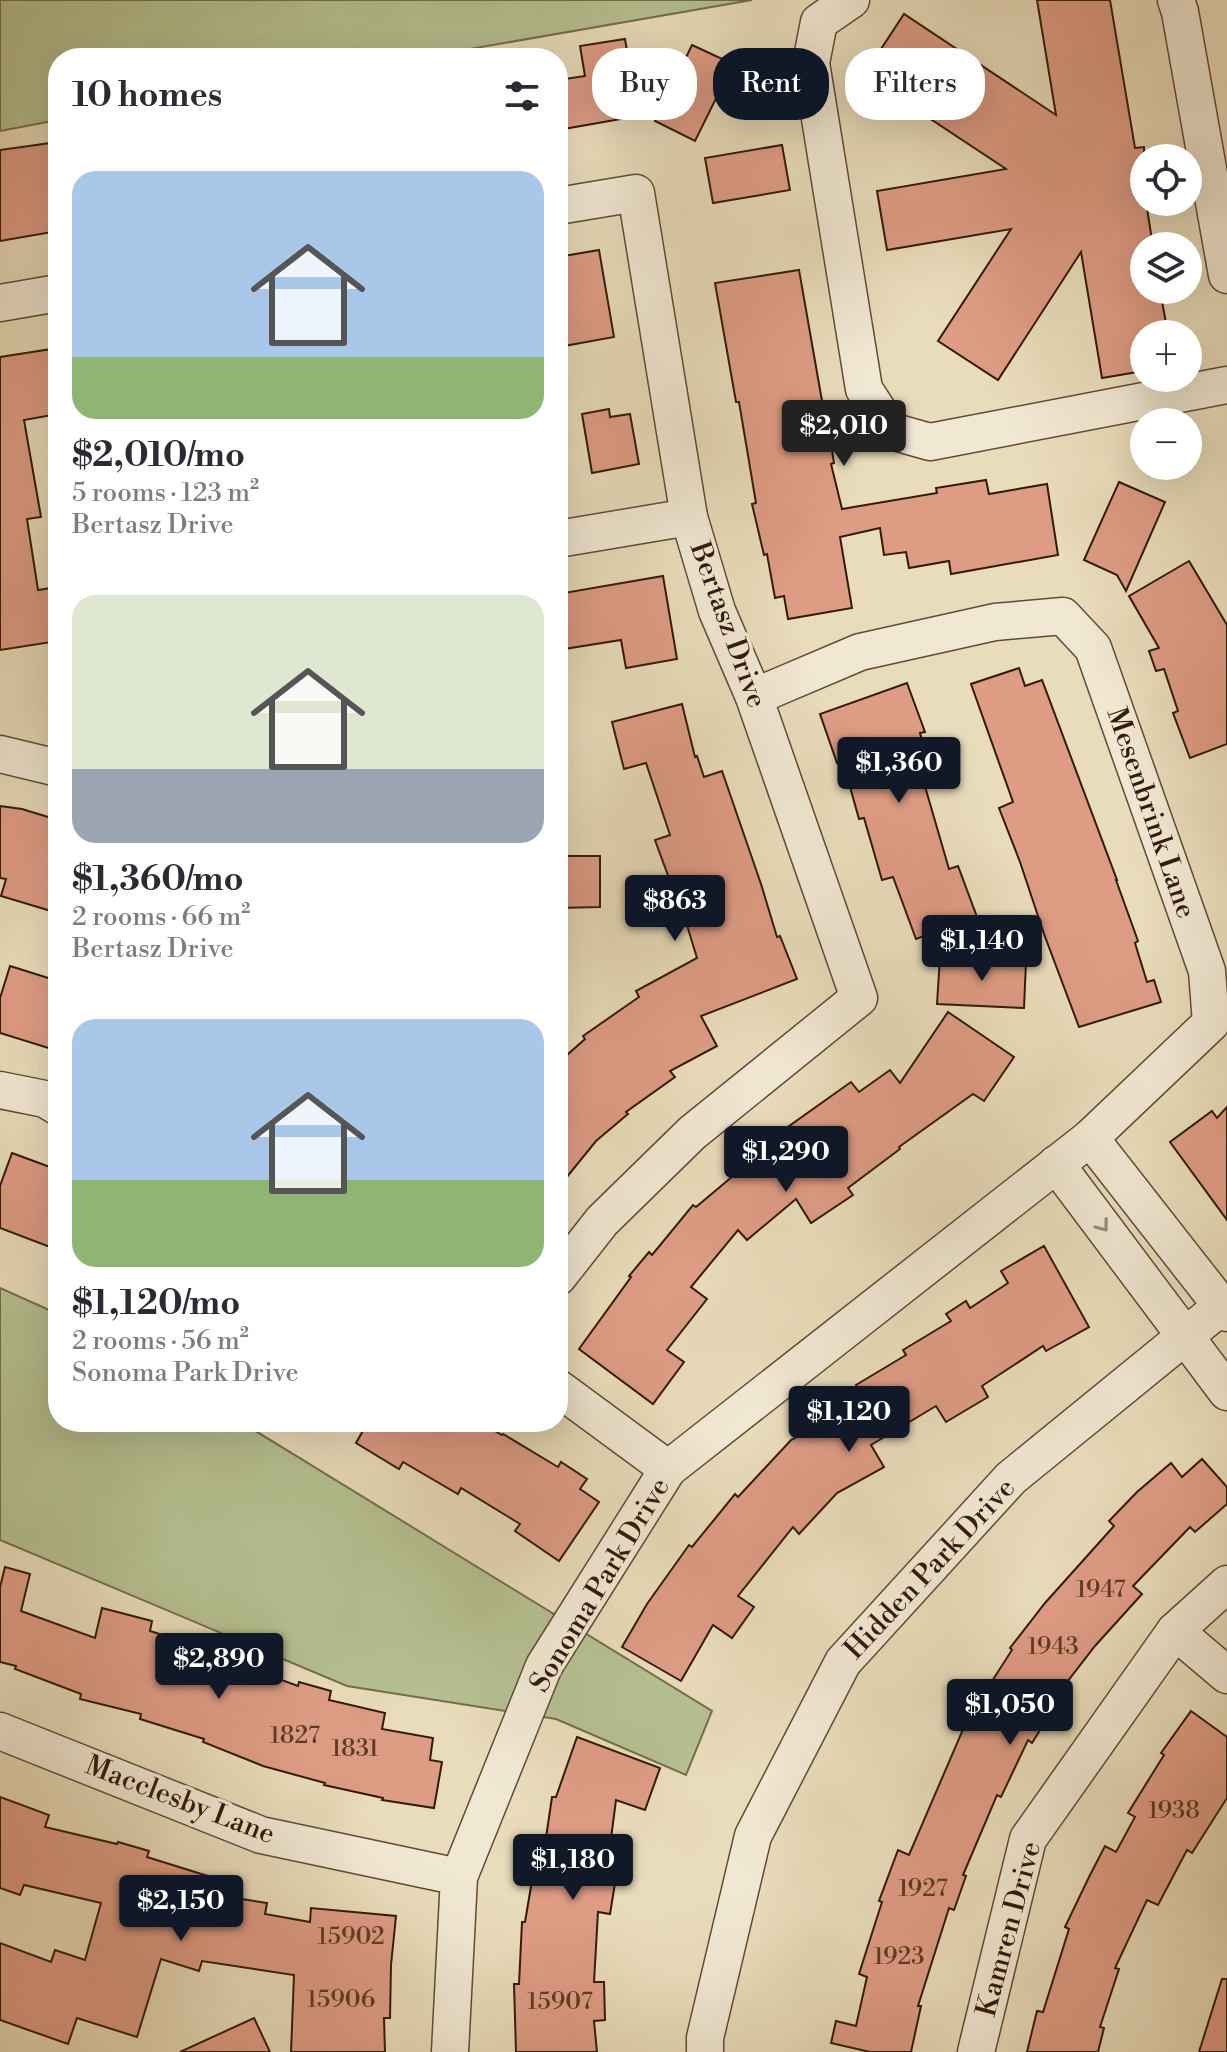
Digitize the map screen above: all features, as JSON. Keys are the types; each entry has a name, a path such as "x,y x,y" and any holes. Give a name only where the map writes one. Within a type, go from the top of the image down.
{"street":[{"path":"851,0 819,22 811,63 864,389 891,431 930,442 1227,385"},
{"path":"1176,0 1227,275"},
{"name":"Bertasz Drive","path":"568,204 636,193 689,517 717,611 754,697 859,998 692,1133 602,1221 568,1264"},
{"path":"0,303 48,295"},
{"path":"568,537 689,517"},
{"name":"Mesenbrink Lane","path":"754,697 860,652 995,622 1063,616 1093,648 1207,971 1211,1023"},
{"path":"0,754 48,766"},
{"name":"Sonoma Park Drive","path":"450,2052 459,1877 544,1666 668,1469 1090,1138 1211,1023"},
{"path":"0,1090 48,1101"},
{"path":"1090,1138 1225,1307"},
{"path":"1056,1164 1227,1392"},
{"name":"Hidden Park Drive","path":"705,2052 705,2038 753,1836 843,1662 1011,1478 1186,1335 1225,1307"},
{"path":"568,1395 668,1469"},
{"name":"Kamren Drive","path":"976,2052 1028,1839 1175,1631 1227,1584"},
{"path":"1175,1631 1227,1675"},
{"name":"Macclesby Lane","path":"0,1731 261,1835 459,1877"}],"green space":[{"path":"0,0 752,0 476,48 48,48 48,122 0,131"},
{"path":"0,1288 48,1310 48,1432 257,1432 712,1711 686,1775 556,1719 347,1686 0,1540"}],"building":[{"path":"1037,0 1110,0 1134,144 1130,144 1130,216 1148,216 1151,232 1130,232 1130,304 1163,304 1165,320 1130,320 1130,373 1102,378 1081,252 998,380 938,341 1011,229 887,250 877,191 1006,169 932,120 985,120 985,68 1056,115"},
{"path":"904,14 955,48 882,48"},
{"path":"625,39 627,48 592,48 592,120 615,120 568,128 568,79 585,76 580,46"},
{"path":"692,45 713,55 713,105 695,141 655,121 697,120 697,48 691,48"},
{"path":"48,143 48,233 0,241 0,150"},
{"path":"782,145 790,190 713,203 705,158"},
{"path":"599,250 614,337 568,345 568,255"},
{"path":"799,270 827,418 834,463 831,464 842,509 937,493 936,488 986,480 989,494 1047,484 1058,555 951,574 949,561 909,568 906,552 884,555 880,528 840,537 852,608 788,619 784,596 775,598 767,554 764,555 752,504 756,503 715,283"},
{"path":"48,350 48,416 24,420 41,517 27,519 38,590 48,588 48,643 0,650 0,357"},
{"path":"609,409 610,417 630,414 639,464 592,473 582,414"},
{"path":"1119,482 1165,502 1126,591 1117,575 1084,560"},
{"path":"1189,561 1227,625 1227,744 1190,758 1173,713 1178,711 1164,669 1156,671 1149,651 1159,648 1129,596"},
{"path":"663,576 677,659 626,668 621,640 568,648 568,592"},
{"path":"1019,668 1025,686 1042,680 1117,880 1138,941 1135,943 1147,982 1154,980 1161,1002 1079,1027 999,808 1013,802 971,684"},
{"path":"907,683 925,732 920,733 933,780 924,783 949,869 958,866 977,917 916,939 893,877 882,880 864,818 859,819 843,762 837,763 820,714"},
{"path":"682,704 695,757 704,777 722,771 777,937 780,936 797,979 701,1016 717,1046 670,1071 675,1077 626,1112 628,1114 596,1141 568,1176 568,1054 585,1039 583,1036 639,997 636,991 697,958 685,919 680,921 674,901 677,900 655,840 670,835 646,763 624,769 612,722"},
{"path":"0,806 48,817 48,910 1,896 6,879 0,878"},
{"path":"568,856 600,856 600,907 568,908"},
{"path":"940,957 1026,962 1024,1008 937,1004"},
{"path":"10,966 48,978 48,1048 0,1033 0,998"},
{"path":"948,1012 1014,1057 984,1101 973,1094 899,1147 848,1188 853,1195 811,1223 796,1199 747,1240 738,1230 691,1287 707,1299 667,1350 684,1362 653,1404 579,1349 629,1276 649,1252 652,1255 693,1205 696,1207 764,1150 761,1146 851,1082 859,1092 890,1070 900,1083"},
{"path":"1227,1107 1227,1220 1170,1142 1212,1111 1217,1118"},
{"path":"12,1153 48,1166 48,1246 0,1228 0,1186"},
{"path":"1044,1246 1089,1327 1046,1351 1043,1346 982,1386 988,1397 946,1422 936,1406 871,1445 884,1467 837,1493 799,1534 793,1527 738,1596 754,1607 732,1638 713,1625 681,1681 622,1647 647,1604 689,1545 692,1547 735,1494 738,1497 791,1440 820,1424 815,1414 859,1390 856,1385 906,1355 903,1350 951,1321 946,1314 966,1301 970,1308 1008,1283 1001,1271"},
{"path":"362,1432 497,1432 558,1467 561,1462 587,1479 580,1489 599,1502 559,1561 515,1531 520,1524 461,1488 458,1494 403,1462 399,1469 356,1443"},
{"path":"1202,1459 1227,1487 1227,1504 1195,1532 1190,1527 1133,1586 1142,1594 1095,1646 1054,1699 1058,1701 1032,1743 1028,1740 1001,1797 997,1795 963,1875 966,1876 954,1910 949,1908 918,2006 921,2006 911,2052 870,2052 831,2043 836,2021 856,2026 867,1977 859,1974 882,1902 879,1901 898,1850 909,1855 967,1720 1012,1650 1010,1648 1045,1603 1114,1526 1109,1521 1137,1492 1171,1463 1182,1477"},
{"path":"5,1567 30,1574 21,1611 95,1638 102,1608 152,1621 150,1631 214,1651 213,1655 298,1686 299,1682 331,1691 329,1700 385,1713 382,1729 433,1738 430,1760 442,1762 434,1808 382,1800 263,1766 203,1742 204,1739 140,1719 141,1714 80,1699 81,1694 0,1662 0,1587"},
{"path":"1191,1711 1227,1737 1227,1798 1192,1853 1187,1850 1158,1905 1147,1900 1115,1968 1119,1969 1100,2027 1104,2028 1098,2052 1027,2052 1037,2011 1043,2012 1069,1929 1065,1927 1090,1875 1105,1846 1116,1852 1135,1817 1128,1813 1164,1755 1161,1753"},
{"path":"577,1737 660,1768 645,1810 616,1800 607,1869 617,1871 610,1914 598,1912 594,1982 604,1982 605,2020 594,2021 597,2052 516,2052 514,1984 519,1984 522,1922 525,1922 536,1857 543,1858 552,1797 556,1797"},
{"path":"0,1797 49,1815 45,1827 149,1851 147,1857 227,1882 223,1896 267,1903 265,1914 310,1922 311,1908 396,1916 390,2018 384,2018 385,2052 291,2052 294,1975 202,1961 199,1971 161,1959 137,2037 77,2018 68,2044 0,2020 0,1943 51,1962 55,1950 85,1960 101,1903 24,1885 20,1895 0,1888"},
{"path":"1222,1979 1227,1979 1227,2052 1199,2052"},
{"path":"254,2018 270,2052 180,2052"}]}
